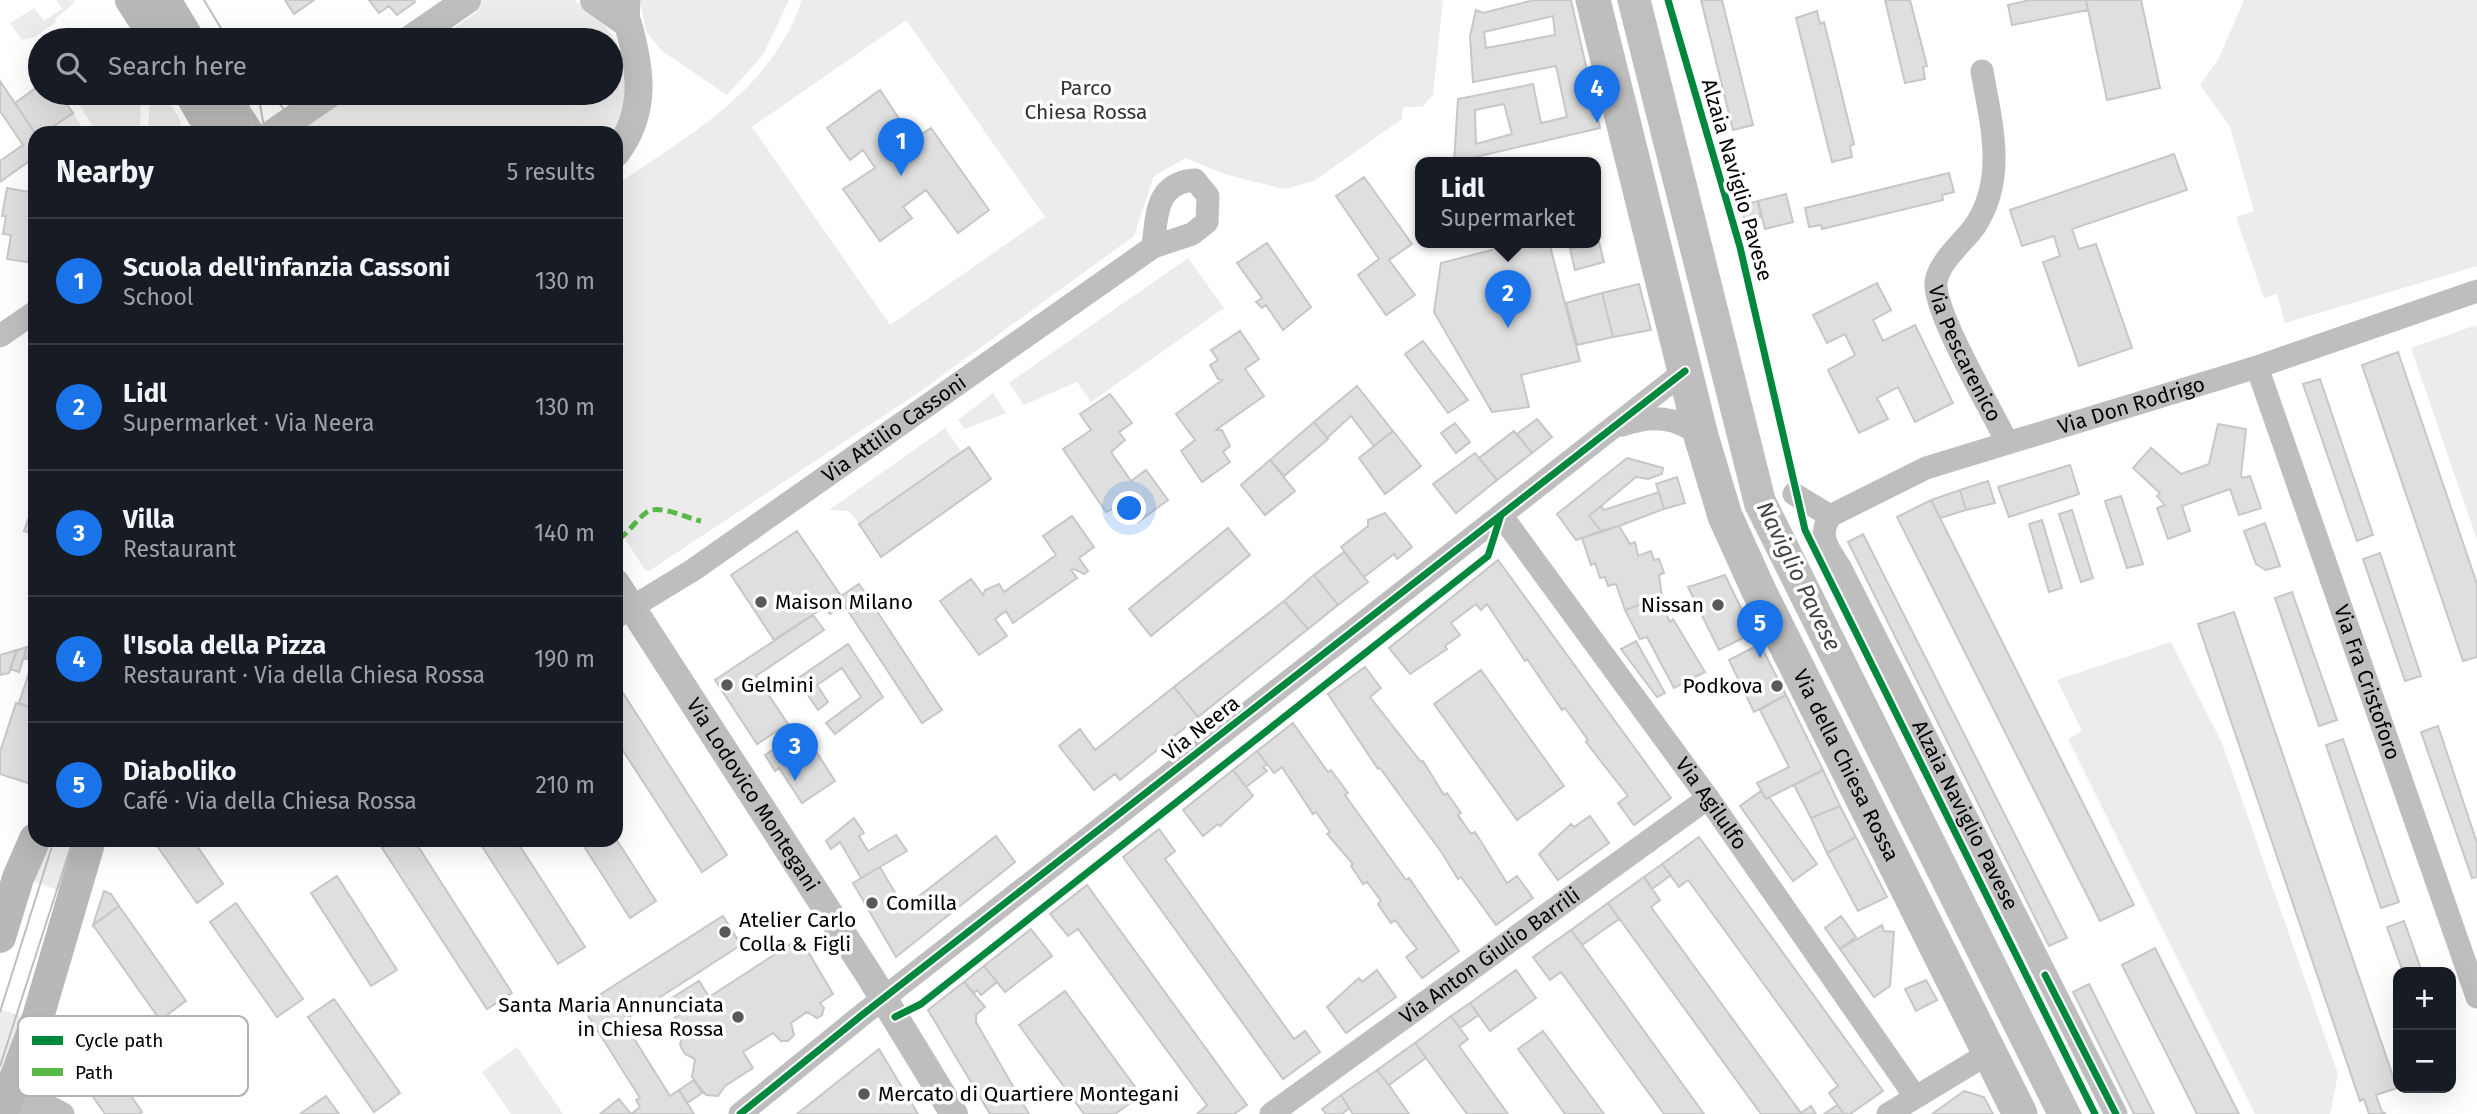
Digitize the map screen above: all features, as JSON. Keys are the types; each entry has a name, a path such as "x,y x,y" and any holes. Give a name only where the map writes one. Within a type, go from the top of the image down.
{"main road":[{"path":"131,0 149,28"},
{"path":"164,0 182,28"},
{"name":"Via della Chiesa Rossa","path":"1593,0 1701,436 1725,516 1740,553 2020,1114"},
{"path":"197,105 209,126"},
{"path":"230,105 243,126"},
{"path":"0,937 18,878 32,847"},
{"path":"38,1016 88,847"},
{"path":"4,1114 18,1074"}],"street":[{"path":"426,28 467,0"},
{"path":"594,0 628,12 641,91 635,119 623,144"},
{"name":"Via Pescarenico","path":"1982,71 1995,145 1994,174 1977,223 1945,262 1936,284 1942,310 2007,442"},
{"path":"283,126 314,105"},
{"name":"Via Attilio Cassoni","path":"624,612 704,562 1153,247"},
{"name":"Via Don Rodrigo","path":"1829,516 1926,468 2257,367 2477,291"},
{"path":"0,337 28,317"},
{"name":"Via Fra Cristoforo","path":"2257,367 2477,997"},
{"name":"Via Neera","path":"740,1114 1685,370"},
{"name":"Via Neera","path":"1612,428 1641,418 1658,418 1680,422 1701,436"},
{"path":"1794,494 1829,516"},
{"name":"Via Agilulfo","path":"1501,515 1708,797 1914,1096"},
{"name":"Alzaia Naviglio Pavese","path":"1829,516 1825,528 1827,549 1840,567 2116,1114"},
{"name":"Via Lodovico Montegani","path":"624,612 884,998 954,1114"},
{"name":"Via Anton Giulio Barrili","path":"1272,1114 1708,797"},
{"path":"1888,1114 1989,1053"},
{"path":"4,1114 19,1105 37,1102 63,1114"}],"green space":[{"path":"56,0 74,0 48,28 28,28 28,39 22,40 10,23 34,8 44,21 62,9"},
{"path":"482,0 574,0 598,17 607,28 454,28 477,12 473,6"},
{"path":"640,0 789,0 763,55 727,95 662,51 646,32"},
{"name":"Parco Chiesa Rossa","path":"802,0 1443,0 1433,95 1422,107 1403,107 1402,119 1314,181 1284,189 1224,174 1186,158 1154,176 1134,236 918,393 649,571 645,570 623,536 623,180 725,108 770,60 788,32","holes":["906,20 1045,217 890,325 752,127"]},
{"path":"2244,0 2477,0 2477,266 2285,323 2277,294 2264,298 2236,217 2254,211 2230,127 2200,85 2218,60"},
{"path":"623,62 629,81 623,105"},
{"path":"80,105 141,105 140,126 93,126"},
{"path":"149,105 171,105 181,126 148,126"},
{"path":"331,105 623,105 618,126 301,126"},
{"path":"73,113 81,126 54,126"},
{"path":"1188,258 1224,308 1091,402 1077,382 1024,405 1009,383"},
{"path":"2476,325 2477,329 2477,540 2411,348"},
{"path":"993,393 1006,413 965,429 958,420"},
{"path":"945,428 962,452 859,524 849,511 829,510"},
{"path":"2171,642 2222,743 2338,1074 2330,1114 2255,1114 2068,739 2082,731 2057,680"},
{"path":"43,847 79,847 68,894 30,880"},
{"path":"0,1009 23,1016 18,1016 18,1045 0,1088"},
{"path":"517,1047 563,1114 511,1114 482,1072"}],"water":[{"name":"Naviglio Pavese","path":"1617,0 1651,0 1775,496 2082,1114 2046,1114 1745,509"}],"building":[{"path":"285,0 314,0 294,14"},
{"path":"369,0 415,2 397,15 389,6 379,13"},
{"path":"1534,0 1571,0 1600,128 1475,157 1454,157 1458,99 1533,84 1541,123 1567,117 1556,66 1473,82 1470,36 1476,10 1483,13","holes":["1553,16 1555,35 1486,48 1484,32","1504,104 1512,134 1476,144 1475,110"]},
{"path":"1701,0 1722,0 1753,125 1733,130"},
{"path":"1885,0 1910,0 1927,66 1923,67 1925,79 1905,83"},
{"path":"2030,0 2086,0 2088,10 2012,25 2008,5"},
{"path":"2086,0 2141,0 2160,88 2107,100"},
{"path":"1817,11 1820,24 1824,22 1854,144 1850,146 1852,157 1832,162 1796,18"},
{"path":"0,81 30,126 28,126 28,162 0,182 0,161 23,145 0,111"},
{"path":"880,90 902,123 888,133 900,148 931,128 989,210 958,233 926,190 903,207 912,218 880,241 843,189 875,168 863,150 850,160 827,128"},
{"path":"28,94 28,105 67,105 73,113 54,126 30,126 15,103"},
{"path":"2174,154 2187,190 2072,229 2079,249 2096,244 2132,348 2079,366 2043,262 2060,256 2054,236 2022,246 2010,210"},
{"path":"1949,173 1954,192 1942,195 1943,200 1822,229 1821,225 1809,227 1805,208"},
{"path":"1364,177 1412,244 1389,260 1415,295 1386,315 1358,275 1379,259 1336,196"},
{"path":"7,188 28,192 28,262 7,259 11,235 3,234 6,216 2,216"},
{"path":"1786,194 1793,222 1765,229 1758,201"},
{"path":"1758,201 1761,217 1745,221 1741,206"},
{"path":"1267,243 1311,307 1283,330 1266,305 1262,308 1256,302 1262,298 1237,263"},
{"path":"1500,248 1551,248 1580,361 1521,375 1529,407 1492,412 1434,312 1441,263"},
{"path":"1600,248 1604,262 1575,270 1570,249"},
{"path":"1877,283 1891,310 1873,320 1883,341 1915,325 1953,403 1915,422 1898,387 1877,398 1888,419 1859,433 1828,370 1855,355 1845,334 1827,343 1813,315"},
{"path":"1639,284 1651,330 1613,337 1602,293"},
{"path":"1602,293 1613,337 1577,345 1566,303"},
{"path":"1240,331 1259,359 1245,369 1264,396 1216,430 1222,430 1230,446 1223,452 1230,462 1202,482 1181,451 1195,440 1176,414 1222,380 1218,379 1210,365 1218,360 1211,350"},
{"path":"1423,341 1468,400 1448,413 1405,354"},
{"path":"2398,352 2477,584 2477,657 2463,661 2362,365"},
{"path":"2320,379 2373,535 2357,541 2303,384"},
{"path":"1357,386 1393,431 1374,446 1351,416 1327,438 1314,422"},
{"path":"1110,394 1132,423 1119,432 1125,440 1111,452 1131,481 1146,470 1168,500 1138,522 1121,499 1119,506 1106,512 1063,449 1091,430 1080,414"},
{"path":"1537,419 1552,437 1532,453 1517,434"},
{"path":"1314,422 1328,439 1284,476 1270,460"},
{"path":"1455,423 1470,442 1456,453 1441,433"},
{"path":"2218,424 2246,429 2241,475 2242,478 2250,476 2261,508 2239,515 2230,489 2182,506 2190,531 2168,539 2157,508 2165,505 2157,496 2160,493 2133,468 2151,448 2181,474 2209,464"},
{"path":"1393,431 1421,466 1385,494 1359,458"},
{"path":"1514,431 1532,453 1497,480 1479,458"},
{"path":"969,447 991,479 881,557 859,524"},
{"path":"1475,453 1497,480 1456,513 1433,484"},
{"path":"1627,458 1663,468 1662,474 1648,479 1636,477 1589,516 1601,531 1576,540 1557,514"},
{"path":"1270,460 1295,491 1265,515 1241,485"},
{"path":"2070,465 2079,494 2009,517 1998,487"},
{"path":"1677,477 1685,503 1664,509 1656,484"},
{"path":"1988,481 1995,503 1966,510 1960,490"},
{"path":"1960,490 1966,510 1940,518 1931,500"},
{"path":"1659,492 1664,509 1619,526 1601,531 1589,516 1601,506 1604,510"},
{"path":"2121,496 2143,564 2127,568 2105,501"},
{"path":"1931,500 2134,905 2100,921 1897,517"},
{"path":"2072,510 2093,578 2081,582 2059,514"},
{"path":"1385,513 1412,547 1397,559 1394,554 1364,577 1341,547 1368,526 1368,520"},
{"path":"1072,516 1094,547 1079,558 1088,571 1084,574 1071,570 1077,578 1013,623 1006,611 995,619 1007,636 979,655 940,601 971,579 983,595 985,590 999,584 1004,592 1056,555 1043,536"},
{"path":"2042,520 2062,588 2049,592 2029,524"},
{"path":"2265,523 2280,566 2266,570 2256,564 2244,531"},
{"path":"1619,526 1630,544 1635,542 1638,556 1651,551 1654,560 1659,559 1664,573 1659,575 1662,597 1625,610 1616,584 1608,586 1605,577 1600,578 1595,563 1591,565 1582,538"},
{"path":"1228,528 1250,555 1151,636 1129,609"},
{"path":"797,531 841,596 774,640 731,575"},
{"path":"1863,534 2067,938 2049,946 1848,542"},
{"path":"1344,552 1368,582 1338,605 1314,575"},
{"path":"2380,553 2421,676 2405,681 2363,559"},
{"path":"1498,560 1671,798 1634,825 1618,803 1628,796 1586,742 1588,740 1565,708 1562,710 1527,659 1525,661 1487,604 1481,610 1476,604 1451,623 1460,635 1445,646 1447,649 1410,674 1389,648"},
{"path":"1314,575 1338,605 1308,629 1284,601"},
{"path":"1725,575 1753,633 1719,650 1688,587"},
{"path":"859,584 942,710 922,723 844,605 830,614 825,607"},
{"path":"2292,592 2337,720 2319,726 2275,598"},
{"path":"1659,598 1670,622 1673,619 1705,672 1674,688 1647,637 1640,639 1625,610"},
{"path":"1284,601 1308,629 1198,717 1174,687"},
{"path":"2234,612 2393,1076 2393,1089 2376,1095 2382,1112 2386,1114 2369,1114 2364,1099 2360,1101 2198,624"},
{"path":"813,615 824,630 756,676 788,724 757,744 715,680"},
{"path":"1636,641 1665,693 1657,697 1621,649"},
{"path":"848,644 883,697 835,734 826,723 861,697 842,668 817,685 828,702 818,710 797,679"},
{"path":"1760,644 1786,695 1754,712 1729,660"},
{"path":"27,647 19,672 10,669 17,650"},
{"path":"17,650 9,673 0,675 0,655"},
{"path":"1365,667 1381,688 1370,697 1421,762 1423,761 1444,795 1447,793 1461,813 1458,815 1471,834 1475,832 1507,883 1517,876 1533,898 1496,925 1461,877 1458,879 1442,853 1380,768 1378,769 1328,694"},
{"path":"1481,670 1564,786 1517,820 1434,704"},
{"path":"28,676 28,706 19,703"},
{"path":"1174,687 1198,717 1120,780 1115,774 1094,790 1059,746 1080,729 1095,750"},
{"path":"623,693 727,855 702,872 623,751"},
{"path":"1786,695 1823,770 1766,799 1757,783 1789,767 1760,710"},
{"path":"16,703 28,707 28,783 0,774 0,752"},
{"path":"1293,723 1328,772 1331,770 1348,793 1345,795 1406,880 1409,878 1459,951 1422,978 1406,957 1417,949 1395,920 1391,923 1378,904 1381,901 1367,882 1363,884 1351,866 1353,864 1327,834 1330,832 1316,812 1313,814 1282,767 1274,773 1257,751"},
{"path":"2438,726 2477,843 2477,877 2472,878 2421,732"},
{"path":"2343,739 2399,902 2381,908 2326,745"},
{"path":"785,742 795,757 812,745 835,781 802,803 779,768 775,771 765,755"},
{"path":"1257,751 1267,764 1263,767 1267,771 1246,787 1233,770"},
{"path":"1233,770 1253,796 1220,826 1218,824 1203,836 1183,810"},
{"path":"1823,770 1840,806 1811,818 1794,785"},
{"path":"1761,791 1766,799 1769,797 1817,864 1793,881 1740,806"},
{"path":"1840,806 1856,837 1827,853 1811,818"},
{"path":"1590,816 1609,843 1558,880 1539,854 1571,824 1574,827"},
{"path":"854,818 864,833 859,836 868,851 896,835 907,851 861,878 840,842 831,849 826,841"},
{"path":"1159,829 1175,851 1165,859 1294,1039 1305,1031 1320,1052 1283,1079 1123,857"},
{"path":"996,836 1015,862 896,957 853,883 880,867 904,908"},
{"path":"1699,837 1883,1091 1850,1114 1844,1114 1829,1093 1838,1086 1688,880 1679,887 1662,864"},
{"path":"1856,837 1887,897 1858,911 1827,853"},
{"path":"158,847 198,847 223,884 197,903"},
{"path":"418,847 512,993 487,1009 382,848"},
{"path":"483,847 521,847 585,947 558,964"},
{"path":"584,847 621,847 656,901 630,918"},
{"path":"1662,864 1671,875 1652,889 1644,877"},
{"path":"337,876 397,970 371,986 311,893"},
{"path":"1644,877 1660,900 1651,907 1801,1113 1811,1106 1816,1114 1761,1114 1608,903"},
{"path":"1087,885 1247,1105 1234,1114 1197,1114 1207,1105 1078,929 1068,936 1050,914"},
{"path":"104,891 111,894 119,906 93,925"},
{"path":"236,903 303,999 277,1017 210,922"},
{"path":"1608,903 1619,919 1582,945 1571,930"},
{"path":"119,906 186,1001 165,1016 157,1016 93,925"},
{"path":"723,916 741,945 623,1021 670,1096 679,1090 694,1114 631,1114 640,1107 636,1100 640,1098 582,1006"},
{"path":"1841,916 1856,937 1840,949 1825,928"},
{"path":"2404,921 2420,967 2401,967 2387,927"},
{"path":"1882,925 1884,931 1894,932 1890,986 1874,997 1840,949"},
{"path":"1031,929 1052,956 1005,992 984,966"},
{"path":"1571,930 1704,1114 1664,1114 1561,972 1550,980 1533,957"},
{"name":"Santa Maria Annunciata in Chiesa Rossa","path":"800,938 833,994 820,1003 824,1008 822,1015 817,1018 807,1012 791,1023 794,1035 788,1041 781,1041 773,1033 743,1052 753,1068 725,1086 718,1096 706,1095 692,1077 695,1059 685,1054 680,1045 683,1033 674,1018 679,1015 670,999 699,981 709,997"},
{"path":"2155,948 2239,1114 2197,1114 2122,965"},
{"path":"984,966 997,982 981,995 977,990 974,993 964,982"},
{"path":"1377,970 1396,997 1346,1033 1327,1007 1359,978 1362,982"},
{"path":"1516,970 1536,998 1490,1031 1470,1003"},
{"path":"1926,980 1937,1000 1916,1011 1905,989"},
{"path":"964,982 985,1007 976,1015 976,1022 1029,1114 990,1114 928,1010"},
{"path":"2089,984 2154,1114 2134,1114 2073,992"},
{"path":"1065,991 1141,1095 1115,1114 1084,1114 1019,1025"},
{"path":"334,999 400,1093 374,1112 308,1017"},
{"path":"1470,1003 1479,1015 1460,1028 1451,1016"},
{"path":"1451,1016 1468,1039 1459,1046 1508,1114 1467,1114 1415,1043"},
{"path":"1543,1031 1604,1114 1565,1114 1518,1049"},
{"path":"1415,1043 1426,1058 1389,1085 1377,1070"},
{"name":"Mercato di Quartiere Montegani","path":"879,1049 918,1114 797,1114"},
{"path":"1377,1070 1409,1114 1353,1114 1341,1095"},
{"path":"694,1080 702,1093 687,1103 679,1090"},
{"path":"1964,1091 1984,1097 1993,1114 1932,1114"},
{"path":"1341,1095 1349,1108 1342,1114 1326,1114 1322,1109"},
{"path":"92,1096 131,1096 142,1112 139,1114 105,1114"},
{"path":"326,1096 339,1114 300,1114"},
{"path":"619,1099 631,1114 600,1114"},
{"path":"1837,1105 1844,1114 1824,1114"}],"tram line":[{"path":"204,0 221,28"},
{"path":"248,105 253,126"},
{"path":"260,105 264,126"},
{"path":"281,105 296,126"},
{"path":"623,585 888,995 960,1114"},
{"path":"0,1012 52,847"},
{"path":"0,1066 71,847"}],"marked path":[{"path":"623,536 652,510 701,521"}],"cycle path":[{"path":"1668,0 1740,247 1805,530 2095,1114"},
{"path":"740,1114 862,1015 1685,371"},
{"path":"895,1017 921,1004 1488,556 1501,515"},
{"path":"2045,975 2116,1114"}],"place":[{"name":"l'Isola della Pizza","path":"1597,123"},
{"name":"Scuola dell'infanzia Cassoni","path":"901,176"},
{"name":"Lidl","path":"1508,328"},
{"name":"Maison Milano","path":"761,602"},
{"name":"Nissan","path":"1718,605"},
{"name":"Diaboliko","path":"1760,658"},
{"name":"Gelmini","path":"727,685"},
{"name":"Podkova","path":"1777,686"},
{"name":"Villa","path":"795,781"},
{"name":"Comilla","path":"872,903"},
{"name":"Atelier Carlo Colla & Figli","path":"725,932"},
{"name":"Santa Maria Annunciata in Chiesa Rossa","path":"738,1017"},
{"name":"Mercato di Quartiere Montegani","path":"864,1094"}]}
